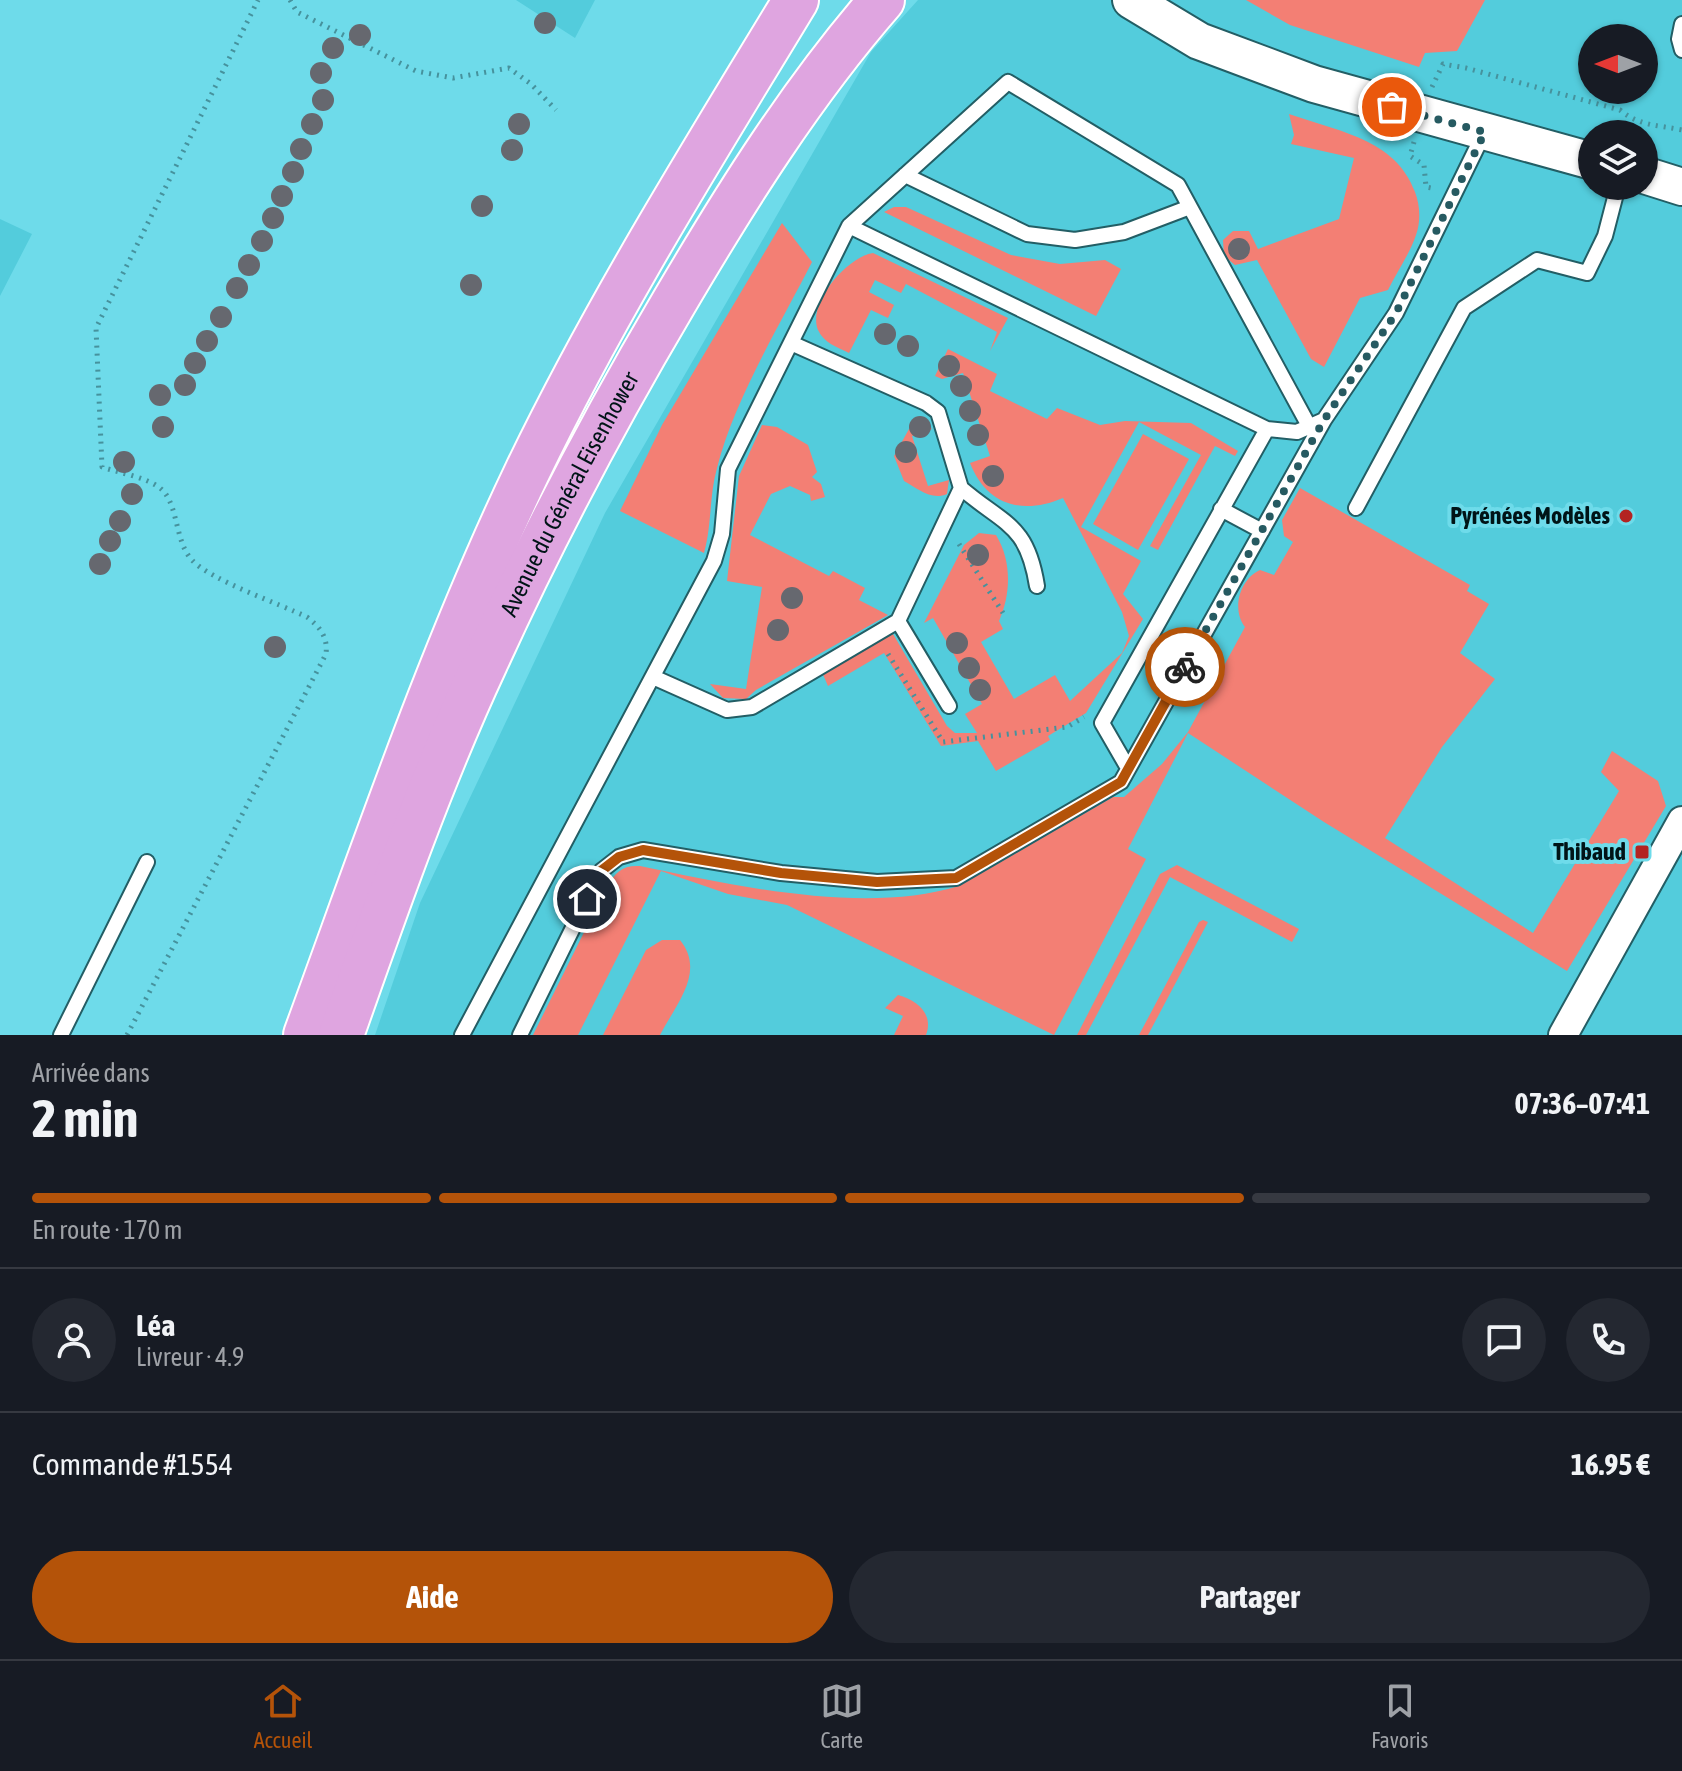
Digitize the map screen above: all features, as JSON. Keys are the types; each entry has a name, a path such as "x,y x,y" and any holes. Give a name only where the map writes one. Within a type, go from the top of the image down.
{"main road":[{"name":"Avenue du Général Eisenhower","path":"306,1035 456,636 526,473 659,223 796,0"},
{"name":"Avenue du Général Eisenhower","path":"341,1035 386,907 485,662 624,388 726,214 790,117 882,0"}],"street":[{"path":"1131,0 1199,41 1314,84 1578,157"},
{"path":"1174,0 1251,59"},
{"path":"1658,179 1682,187"},
{"path":"1563,1035 1682,821"}],"lane":[{"path":"1682,24 1679,39 1682,50"},
{"path":"462,1035 714,561 722,534 728,469 849,226 1008,82 1178,185 1309,426"},
{"path":"520,1035 601,871 619,857 643,850 664,852 781,873 877,882 956,878 1121,782 1324,420 1396,313 1485,132"},
{"path":"905,175 1027,234 1075,240 1124,232 1190,207"},
{"path":"1356,508 1464,308 1537,260 1587,273 1605,236 1614,200"},
{"path":"849,226 1267,429 1297,432 1324,420"},
{"path":"791,343 926,403 938,412 961,488 1019,532 1032,557 1037,586"},
{"path":"1128,768 1102,723 1267,429"},
{"path":"653,677 727,710 752,707 898,621 961,488"},
{"path":"1221,509 1262,531"},
{"path":"898,621 949,706"},
{"path":"61,1035 147,862"}],"path":[{"path":"127,1035 326,654 327,642 319,626 307,617 206,570 191,559 176,530 167,497 159,487 102,467 96,328 258,0"},
{"path":"290,0 297,12 416,71 453,78 509,68 531,84 556,110"},
{"path":"945,522 1003,613"},
{"path":"888,654 943,742 1067,727 1089,714 1095,704 1108,712"}],"shaded area":[{"path":"516,0 595,0 575,38"},
{"path":"918,0 1682,0 1682,1035 375,1035 420,903 605,513 871,52"},
{"path":"1246,0 1485,0 1457,51 1425,53 1419,67 1290,25"},
{"path":"1289,114 1345,132 1379,149 1406,174 1419,208 1416,235 1388,290 1360,298 1324,367 1311,359 1257,260 1235,265 1224,256 1223,240 1233,231 1249,231 1258,249 1339,219 1354,158 1291,144 1294,135"},
{"path":"894,207 906,207 1011,255 1060,264 1105,260 1121,269 1096,316 884,212"},
{"path":"0,219 32,234 0,296"},
{"path":"782,223 812,262 759,363 725,442 714,479 704,553 620,511 662,425"},
{"path":"873,253 1008,318 990,351 997,332 906,284 901,293 875,280 869,292 894,305 888,318 871,310 849,353 827,341 818,330 816,319 824,295 841,272 863,256"},
{"path":"948,349 997,374 990,391 1047,419 1057,408 1100,425 1125,421 1191,423 1238,451 1235,456 1215,446 1158,550 1150,546 1201,455 1139,422 1081,527 1141,561 1123,594 1143,619 1086,713 1048,736 1050,740 996,771 978,741 941,746 884,653 828,686 821,670 893,634 947,726 955,733 977,733 965,714 982,704 933,618 924,623 964,545 979,533 996,535 1005,556 1008,589 999,621 1003,629 981,642 1014,699 1055,675 1070,701 1122,653 1129,636 1122,612 1063,498 1034,506 1020,506 996,497 977,478 970,463 990,456 963,373 942,379 935,376"},
{"path":"923,421 932,429 912,436 928,486 949,480 947,494 941,496 924,493 904,481 894,456 909,429"},
{"path":"762,425 777,427 808,445 817,472 812,477 821,484 825,497 811,501 810,495 790,486 771,494 750,535 829,576 833,571 865,588 859,600 888,615 756,690 746,699 723,698 710,684 746,689 762,587 727,581 739,476"},
{"path":"1143,434 1189,459 1138,550 1093,524"},
{"path":"1300,488 1470,585 1467,591 1489,604 1460,653 1495,679 1442,747 1385,838 1533,933 1619,791 1601,772 1612,751 1658,781 1666,806 1567,971 1324,822 1188,733 1128,849 1146,859 1054,1035 787,905 728,894 661,871 578,1035 533,1035 607,886 624,868 640,866 758,889 842,898 922,894 959,886 1113,797 1124,797 1162,764 1188,732 1245,627 1238,603 1243,587 1260,570 1274,575 1293,542 1284,536 1282,520"},
{"path":"1177,865 1299,929 1292,942 1170,877 1086,1035 1077,1035 1160,874"},
{"path":"1199,922 1208,922 1148,1035 1139,1035"},
{"path":"662,940 680,940 690,964 686,988 660,1035 603,1035 646,950"},
{"path":"898,995 912,1000 926,1014 926,1035 894,1035 903,1016 885,1008"}],"way so far":[{"path":"1185,667 1324,420 1396,313 1485,132 1392,107"}],"place":[{"name":"Pyrénées Modèles","path":"1626,516"},
{"name":"Thibaud","path":"1642,852"}],"route":[{"path":"587,899 601,871 619,857 643,850 781,873 877,882 956,878 1121,782 1185,667"}]}
